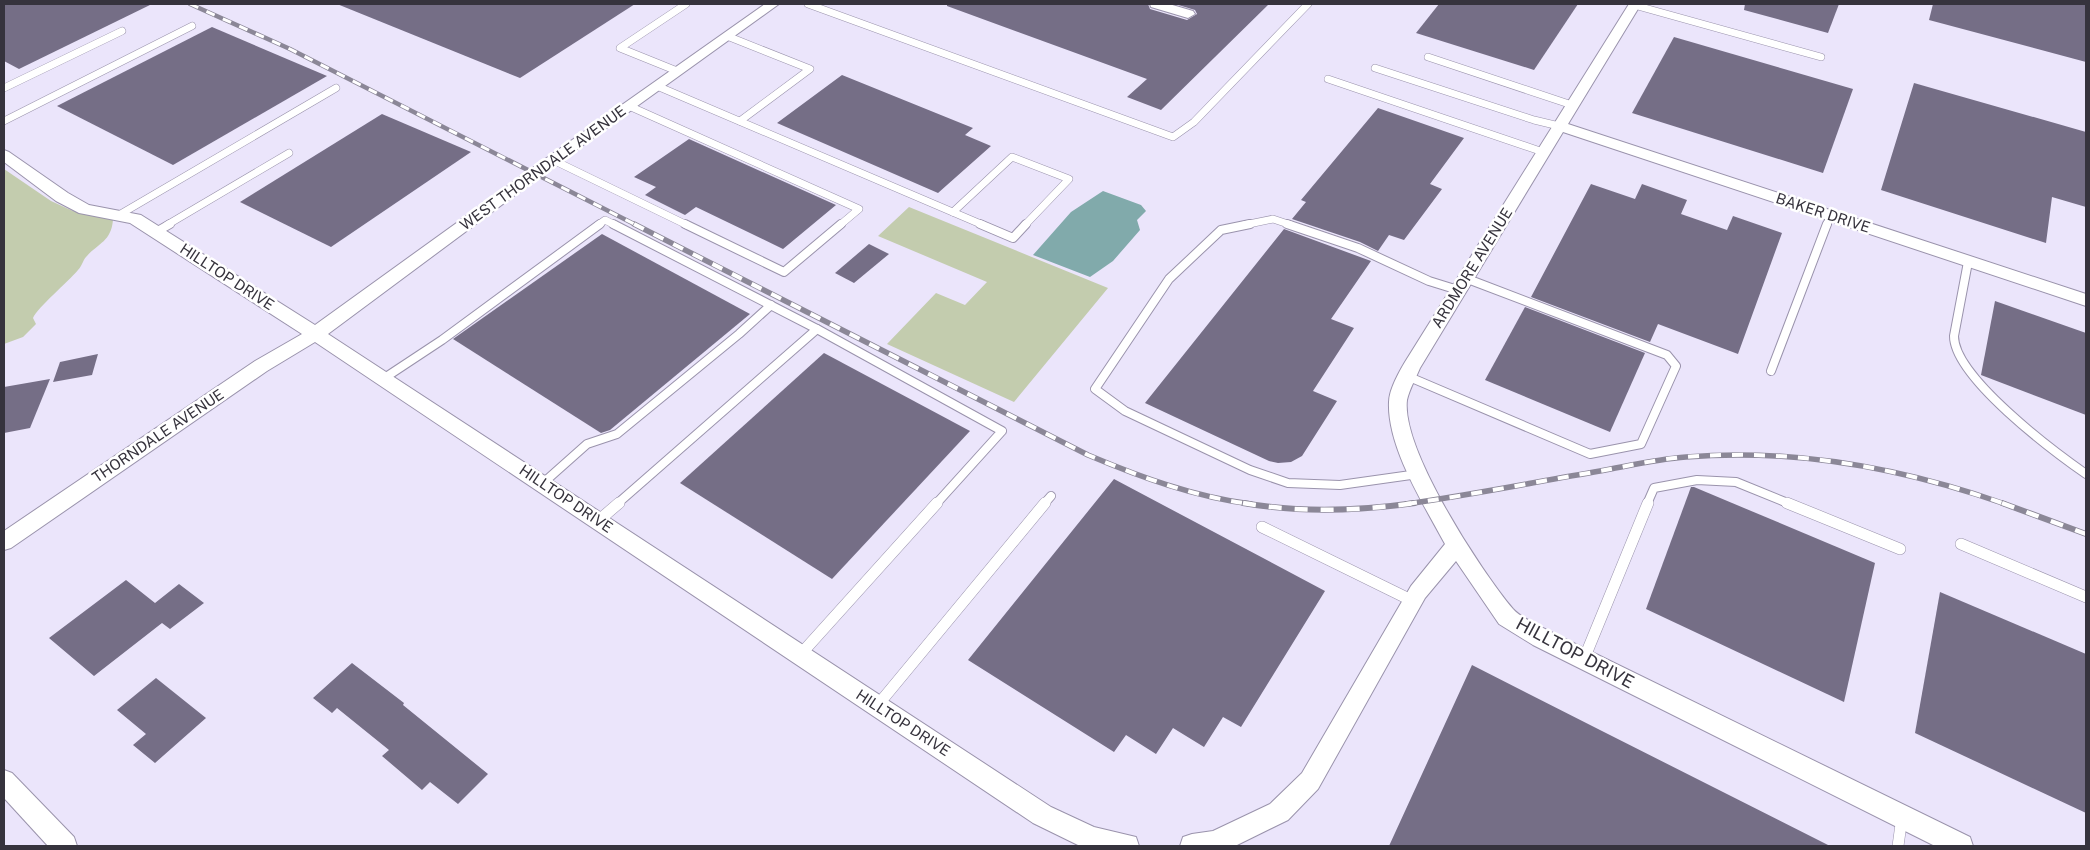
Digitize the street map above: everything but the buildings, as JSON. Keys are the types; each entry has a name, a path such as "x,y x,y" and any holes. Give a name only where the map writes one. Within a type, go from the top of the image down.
{"street":[{"name":"WEST THORNDALE AVENUE","path":"315,334 773,4"},
{"path":"1156,4 1188,14"},
{"name":"ARDMORE AVENUE","path":"1456,545 1418,474 1401,431 1398,400 1411,367 1635,4"},
{"name":"BAKER DRIVE","path":"1559,126 2086,300"},
{"name":"HILLTOP DRIVE","path":"4,155 62,197 85,209 135,218 315,334 1042,815 1092,839 1127,846"},
{"name":"THORNDALE AVENUE","path":"4,542 261,366 315,334"},
{"path":"1192,846 1215,843 1279,812 1310,781 1413,601 1456,545"},
{"name":"HILLTOP DRIVE","path":"1456,545 1508,617 1541,638 1961,846"},
{"path":"4,781 65,846"}],"lane":[{"path":"678,71 620,48 686,4"},
{"path":"808,4 1173,137 1194,122 1308,4"},
{"path":"1635,4 1820,57"},
{"path":"4,121 192,26"},
{"path":"4,88 122,31"},
{"path":"727,36 810,69 740,121"},
{"path":"1428,57 1572,106"},
{"path":"1375,68 1534,120 1559,126"},
{"path":"1328,79 1543,152"},
{"path":"657,86 1013,238 1069,179 1012,157 953,212"},
{"path":"119,216 336,88"},
{"path":"554,160 784,272 858,209 629,106"},
{"path":"156,232 289,153"},
{"path":"1771,371 1830,216"},
{"path":"1407,376 1590,454 1641,444 1676,366 1667,355 1462,284 1429,281 1358,248 1273,219 1221,230 1169,279 1095,389 1124,411 1250,470 1288,483 1340,485 1418,474"},
{"path":"383,379 442,340 605,220 817,329 1002,431 800,655"},
{"path":"1968,262 1954,344 1959,359 1975,379 2016,418 2086,474"},
{"path":"542,484 587,444 617,434 739,334 771,305"},
{"path":"598,521 817,329"},
{"path":"1584,660 1654,488 1698,480 1736,482 1900,549"},
{"path":"877,706 1051,496"},
{"path":"1262,527 1413,601"},
{"path":"1961,544 2086,597"},
{"path":"1898,846 1902,817"}],"shaded area":[{"path":"4,169 51,201 73,211 113,220 107,238 86,257 81,267 36,313 33,318 36,324 23,337 4,344"},
{"path":"1103,191 1141,205 1146,211 1137,220 1140,230 1113,261 1090,277 1033,255 1071,212"},
{"path":"909,207 1108,288 1014,402 887,344 936,293 965,305 987,282 878,236"}],"railway":[{"path":"190,4 290,49 636,225"},
{"path":"634,224 1088,455 1168,485 1230,501 1251,504"},
{"path":"1406,504 1479,493 1664,459 1727,455 1808,458 1848,464 1927,480 2002,503"},
{"path":"1243,503 1307,510 1372,508 1415,503"},
{"path":"2002,503 2086,534"}]}
